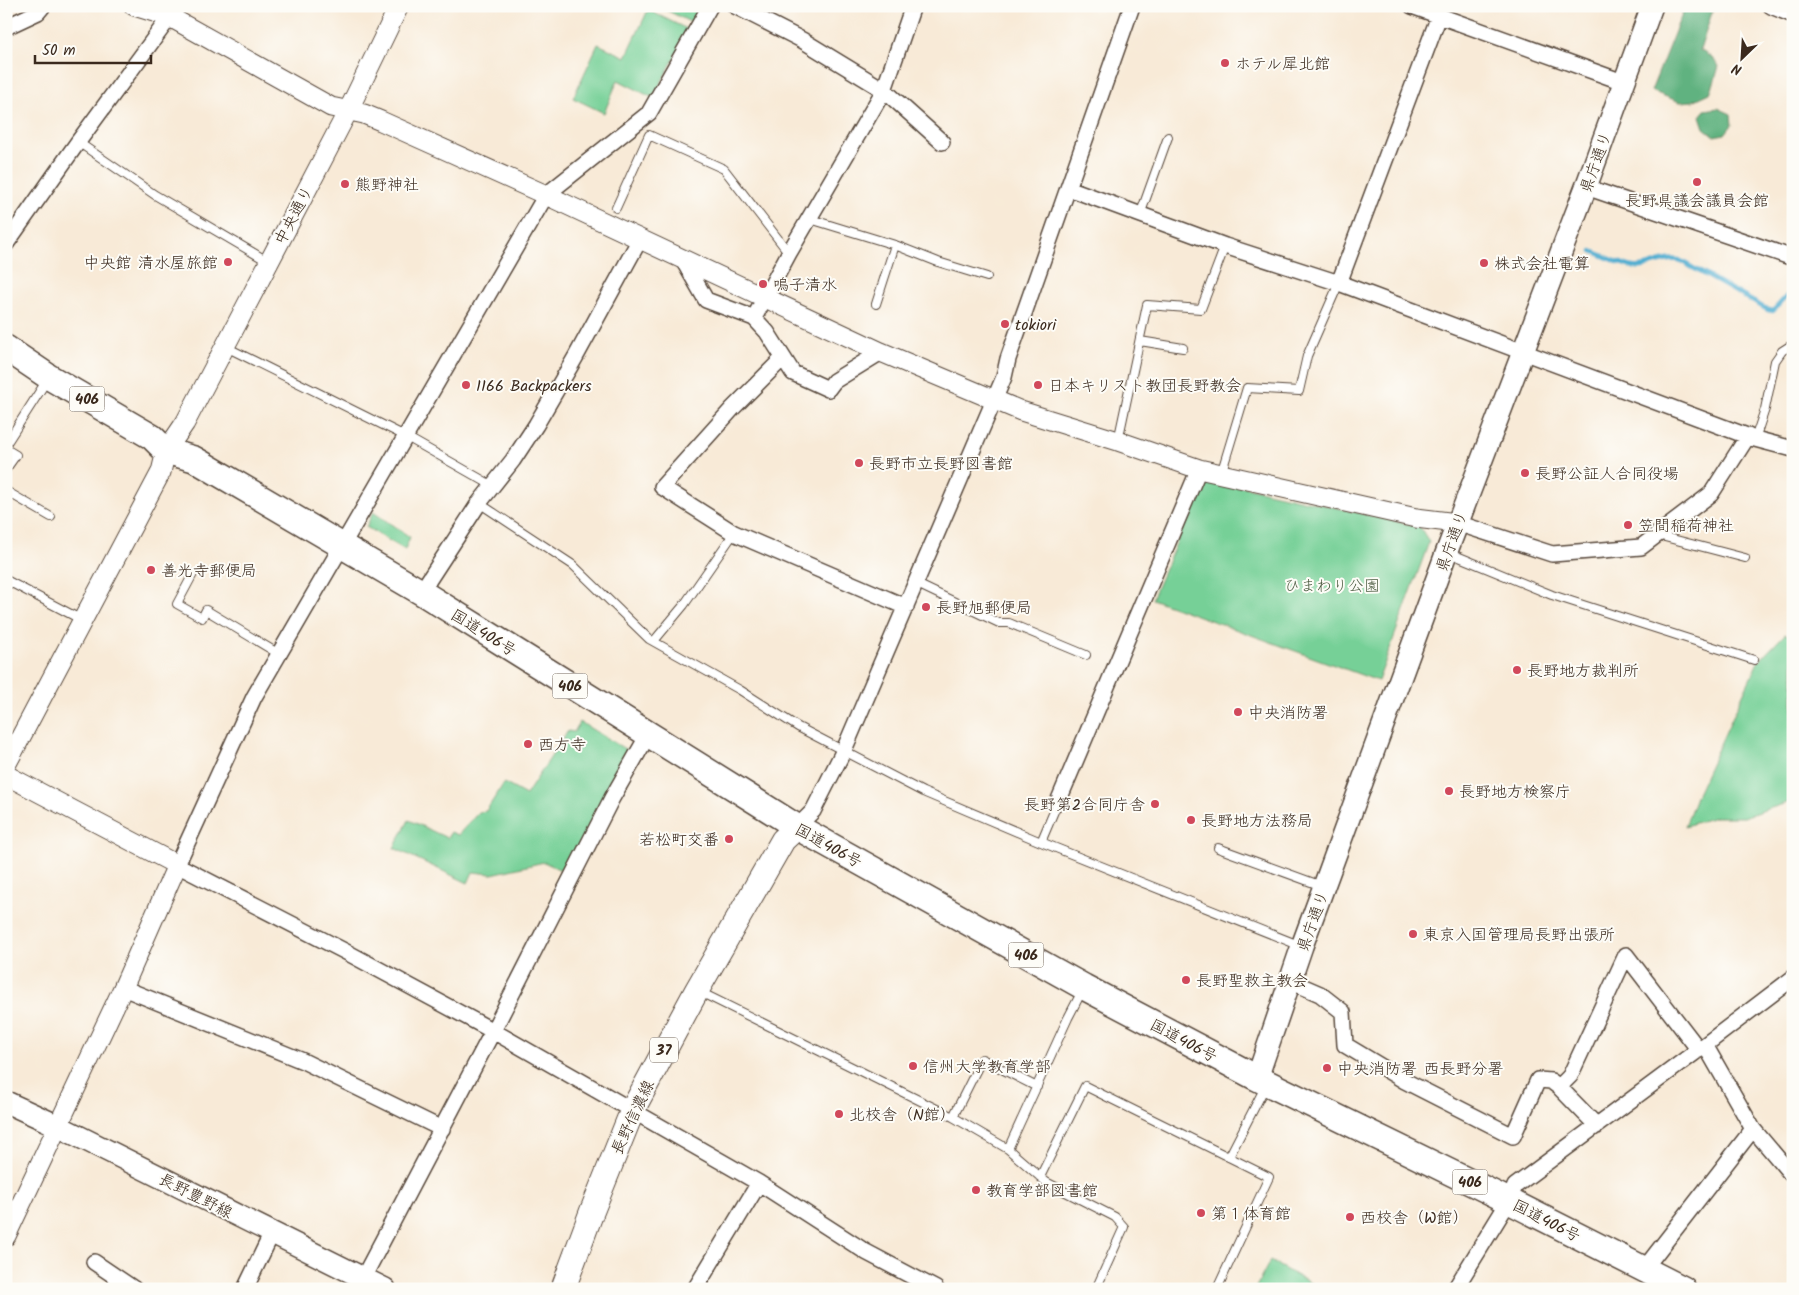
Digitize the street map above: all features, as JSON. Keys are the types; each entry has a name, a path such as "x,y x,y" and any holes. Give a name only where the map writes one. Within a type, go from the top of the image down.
{"highway":[{"name":"国道406号","path":"6,348 49,377 152,437 166,451 194,459 421,592 797,827 1084,988 1262,1080 1683,1289"}],"main road":[{"name":"県庁通り","path":"1262,1080 1302,946 1457,523 1586,187 1652,6"},
{"name":"長野信濃線","path":"563,1289 633,1109 696,990 783,840 797,827"},
{"name":"長野豊野線","path":"6,1102 385,1289"}],"street":[{"path":"6,27 38,12 43,6"},
{"path":"134,6 174,12 331,107 364,114 546,195 881,352 1021,411 1200,469 1416,518 1457,523 1552,554 1641,548 1711,494 1752,437"},
{"name":"中央通り","path":"6,765 161,472 166,451 184,423 348,111 399,6"},
{"path":"6,1236 123,988 254,697 546,195 649,113 710,6"},
{"path":"735,6 802,40 884,90 942,142"},
{"path":"754,318 789,253 884,90 913,6"},
{"path":"797,827 813,811 844,750 1004,377 1008,359 1132,6"},
{"path":"1771,6 1793,15"},
{"path":"1420,8 1623,82"},
{"path":"6,244 78,142 174,12"},
{"path":"1339,283 1439,16"},
{"path":"1586,187 1793,258"},
{"path":"1068,188 1225,246 1339,283 1752,437 1793,449"},
{"path":"421,592 479,503 513,460 536,425 640,239"},
{"path":"684,260 706,300 754,318 767,332 793,373 828,389 834,381 881,352"},
{"path":"783,358 733,408 662,487 734,533 906,607"},
{"path":"1058,802 1200,469"},
{"path":"362,1278 493,1031 612,798 648,735"},
{"path":"6,775 350,954 493,1031 633,1109 759,1183 866,1252 936,1289"},
{"path":"1559,1087 1570,1076 1626,955 1702,1047 1753,1129 1791,1174"},
{"path":"1290,981 1320,994 1343,1012 1345,1045 1406,1081 1513,1136 1538,1080 1551,1081 1559,1087 1596,1126"},
{"path":"1455,1289 1509,1201 1515,1186 1790,983"},
{"path":"123,988 303,1061 442,1128"},
{"path":"1644,1269 1753,1129"},
{"path":"695,1289 759,1183"},
{"path":"245,1289 272,1233"},
{"path":"94,1262 134,1289"}],"lane":[{"path":"640,120 649,135 724,169 789,253"},
{"path":"616,208 649,135"},
{"path":"1140,215 1168,137"},
{"path":"78,142 155,195 268,262"},
{"path":"810,219 895,245 938,262 987,277"},
{"path":"876,304 895,245"},
{"path":"1118,441 1147,305 1201,309 1225,246"},
{"path":"1221,474 1247,388 1299,391 1307,356 1339,283"},
{"path":"1140,341 1183,348"},
{"path":"1752,437 1765,409 1775,361 1782,351 1793,344"},
{"path":"224,346 405,436 492,486"},
{"path":"6,444 49,377"},
{"path":"6,449 16,455 6,469"},
{"path":"6,491 51,517"},
{"path":"479,503 572,564 649,638 740,690 798,727 923,792 1041,842 1302,946"},
{"path":"654,641 684,605 734,533"},
{"path":"1656,535 1745,558"},
{"path":"1447,551 1552,595 1754,660"},
{"path":"193,574 177,604 202,618 206,610 279,654"},
{"path":"6,580 83,620"},
{"path":"915,582 999,624 1009,623 1086,655"},
{"path":"1041,842 1058,802"},
{"path":"1218,848 1324,887"},
{"path":"1008,1150 1068,1018 1084,988"},
{"path":"696,990 954,1117 1008,1150 1046,1182 1115,1217 1124,1227 1096,1289"},
{"path":"954,1117 982,1059 1037,1087"},
{"path":"1229,1157 1262,1080"},
{"path":"1040,1177 1085,1086 1269,1177 1217,1289"}],"green space":[{"path":"658,6 703,6 692,23"},
{"path":"1685,6 1714,6 1700,50 1711,57 1719,66 1710,93 1693,101 1680,102 1651,91"},
{"path":"648,10 689,30 653,98 618,80 604,113 573,98 598,44 626,57"},
{"path":"1718,108 1731,114 1732,125 1725,134 1714,136 1704,128 1700,116 1705,110"},
{"name":"ひまわり公園","path":"1215,480 1420,527 1429,542 1378,681 1152,599 1200,488"},
{"path":"373,512 410,537 405,550 366,527"},
{"path":"1785,634 1793,636 1793,801 1743,817 1715,817 1685,826 1697,794 1758,662"},
{"path":"580,722 630,752 567,873 544,862 492,874 473,872 468,883 394,848 409,820 447,838 451,832 458,835 479,812 486,811 504,783 526,795 568,731 574,732"},
{"path":"1270,1261 1321,1289 1255,1289"}],"waterway":[{"path":"1592,251 1633,267 1644,267 1666,260 1679,260 1768,310 1773,311 1793,289"}],"place":[{"name":"ホテル犀北館","path":"1225,63"},
{"name":"長野県議会議員会館","path":"1697,182"},
{"name":"熊野神社","path":"345,184"},
{"name":"中央館 清水屋旅館","path":"228,262"},
{"name":"株式会社電算","path":"1484,263"},
{"name":"鳴子清水","path":"763,284"},
{"name":"tokiori","path":"1005,324"},
{"name":"1166 Backpackers","path":"466,385"},
{"name":"日本キリスト教団長野教会","path":"1038,385"},
{"name":"長野市立長野図書館","path":"859,463"},
{"name":"長野公証人合同役場","path":"1525,473"},
{"name":"笠間稲荷神社","path":"1628,525"},
{"name":"善光寺郵便局","path":"151,570"},
{"name":"長野旭郵便局","path":"926,607"},
{"name":"長野地方裁判所","path":"1517,670"},
{"name":"中央消防署","path":"1238,712"},
{"name":"西方寺","path":"528,744"},
{"name":"長野地方検察庁","path":"1449,791"},
{"name":"長野第2合同庁舎","path":"1155,804"},
{"name":"長野地方法務局","path":"1191,820"},
{"name":"若松町交番","path":"729,839"},
{"name":"東京入国管理局長野出張所","path":"1413,934"},
{"name":"長野聖救主教会","path":"1186,980"},
{"name":"信州大学教育学部","path":"913,1066"},
{"name":"中央消防署 西長野分署","path":"1327,1068"},
{"name":"北校舎（N館）","path":"839,1114"},
{"name":"教育学部図書館","path":"976,1190"},
{"name":"第１体育館","path":"1201,1213"},
{"name":"西校舎（W館）","path":"1350,1217"}]}
